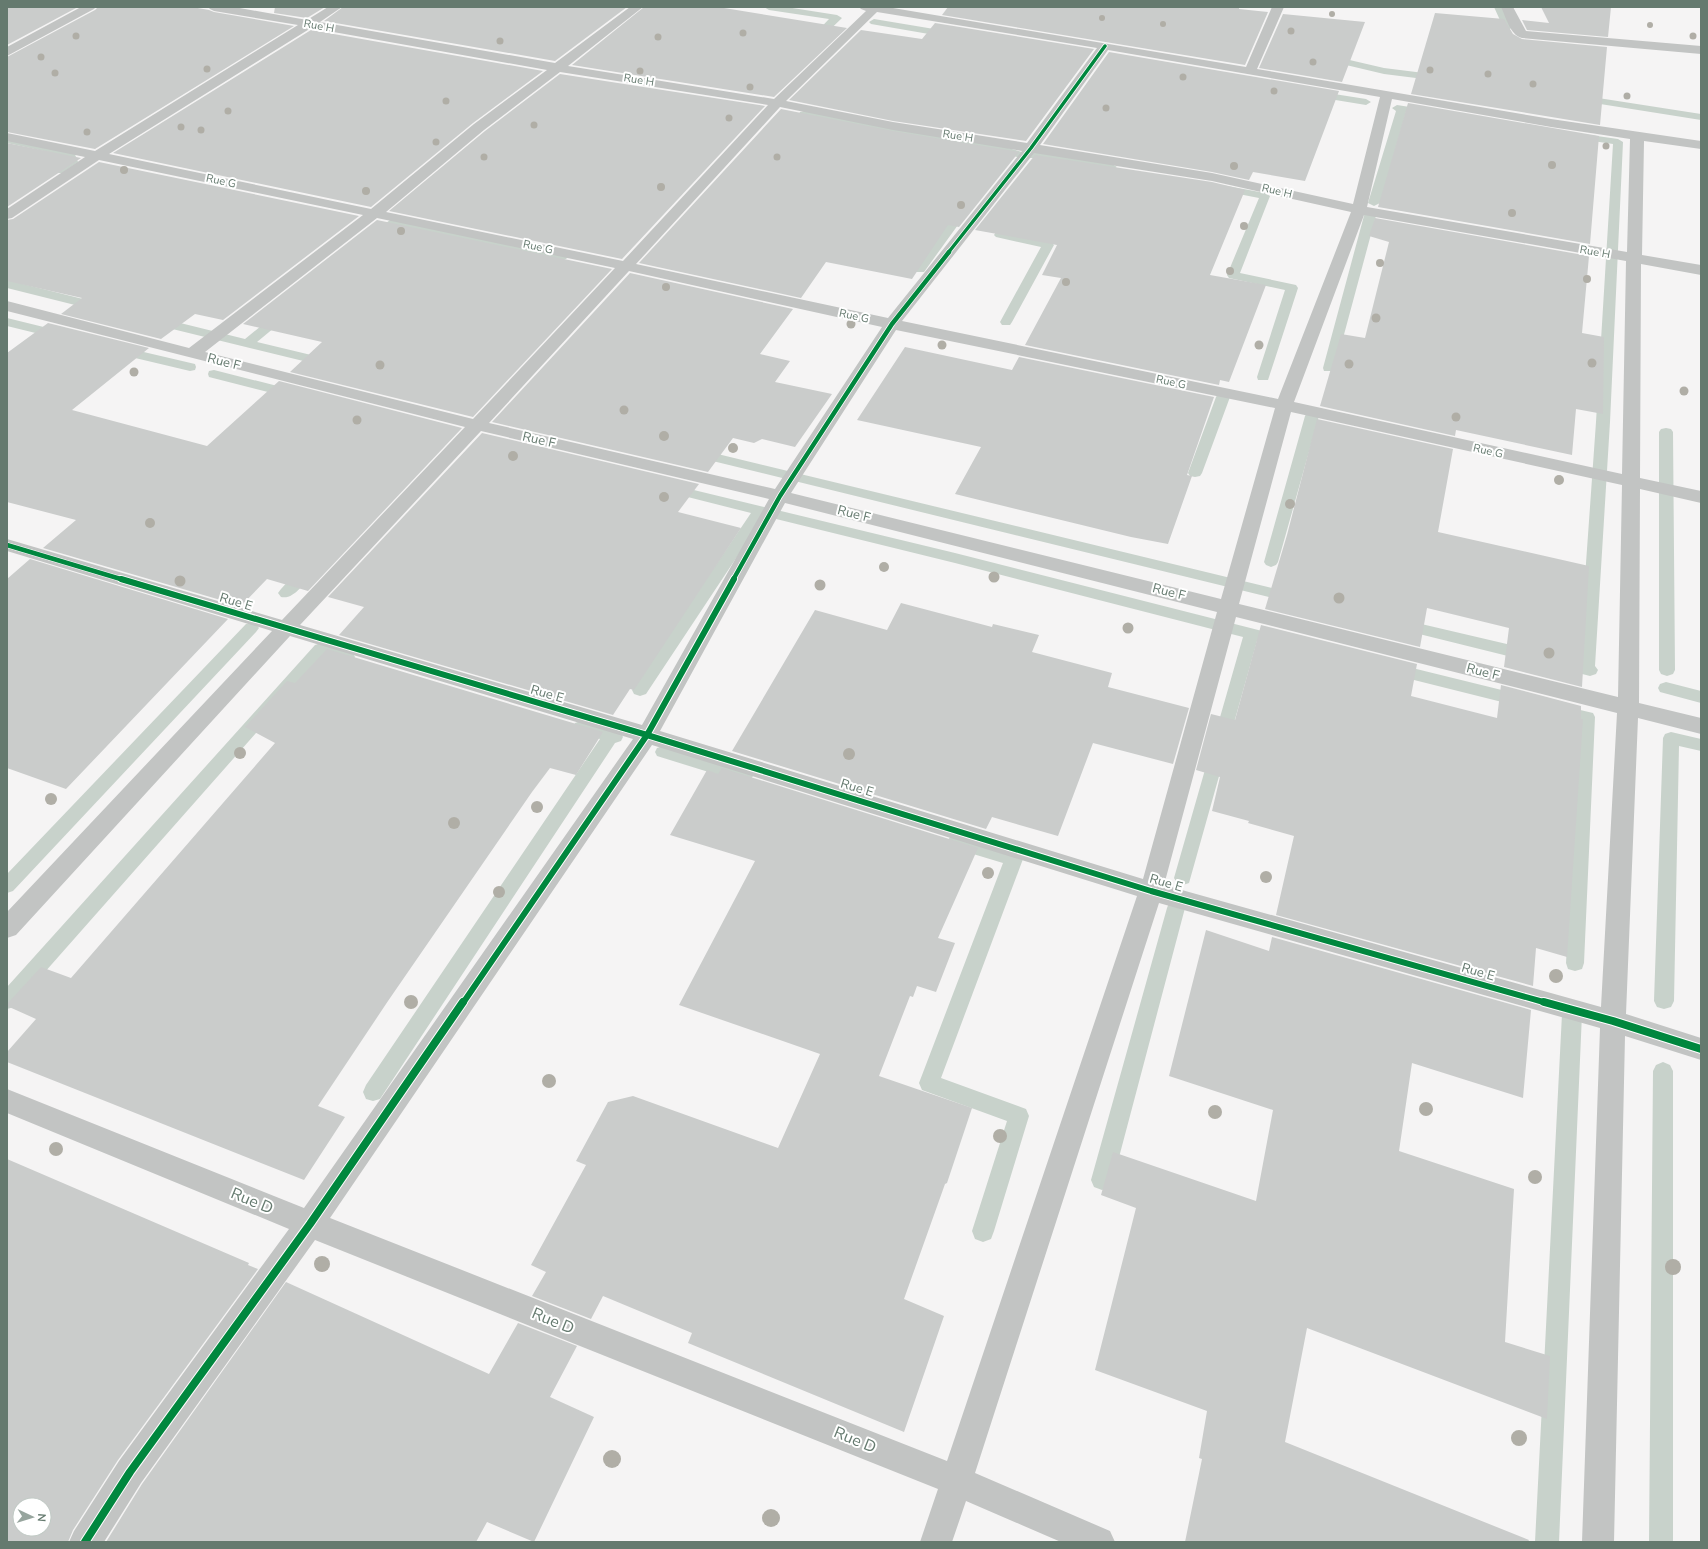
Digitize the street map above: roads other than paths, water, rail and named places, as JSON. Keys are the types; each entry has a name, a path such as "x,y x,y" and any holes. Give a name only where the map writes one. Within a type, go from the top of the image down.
{"street":[{"path":"7,52 90,7"},
{"name":"Rue H","path":"214,7 559,68 777,102 893,126 1212,177 1359,210 1701,270"},
{"path":"7,215 98,155 336,7"},
{"path":"192,354 374,213 479,128 637,7"},
{"path":"1250,71 1278,7"},
{"path":"1507,7 1518,30 1522,34 1701,50"},
{"path":"7,928 626,266 777,102 870,8 961,17 1105,46 1387,95 1551,123 1701,145"},
{"path":"85,1542 130,1472 310,1224 647,735 780,496 892,324 1031,148 1105,46"},
{"path":"936,1542 1151,891 1284,405 1359,210 1387,95"},
{"path":"1598,1542 1613,1021 1628,708 1637,135"},
{"name":"Rue G","path":"7,137 626,266 892,324 1284,405 1701,497"},
{"name":"Rue F","path":"7,306 476,425 780,496 1701,726"},
{"name":"Rue E","path":"7,545 285,629 647,735 1151,891 1613,1021 1701,1049"},
{"name":"Rue D","path":"7,1101 310,1224 957,1481 1099,1542"}],"waterway":[{"path":"769,7 837,18"},
{"path":"1499,7 1507,27"},
{"path":"813,41 835,18"},
{"path":"874,22 952,35"},
{"path":"1328,58 1384,71 1440,78"},
{"path":"1315,94 1366,102"},
{"path":"1579,98 1701,117"},
{"path":"1397,108 1429,113"},
{"path":"1374,203 1402,109"},
{"path":"804,114 1001,149 1021,155 1045,155 1112,167"},
{"path":"1576,136 1618,142 1603,422 1587,668"},
{"path":"7,140 70,154 73,162 58,171"},
{"path":"1222,188 1265,196 1233,275 1292,288 1263,377"},
{"path":"920,270 959,216 966,209"},
{"path":"1329,368 1371,212"},
{"path":"1006,322 1048,245 1000,235 1013,215"},
{"path":"374,238 394,222 562,257"},
{"path":"7,284 99,307"},
{"path":"249,342 282,315"},
{"path":"156,321 328,363"},
{"path":"7,322 60,335"},
{"path":"118,350 190,367"},
{"path":"214,374 292,394"},
{"path":"1195,473 1223,397"},
{"path":"1271,562 1312,416"},
{"path":"1666,432 1667,670"},
{"path":"697,453 1293,598"},
{"path":"669,488 955,558 1280,641"},
{"path":"640,690 759,512"},
{"path":"286,593 307,570"},
{"path":"1400,624 1528,655"},
{"path":"7,886 251,628"},
{"path":"1183,878 1251,635"},
{"path":"7,1001 321,649 347,657"},
{"path":"1561,663 1590,670"},
{"path":"1392,669 1522,701"},
{"path":"1666,688 1701,697"},
{"path":"1559,711 1587,717 1575,963"},
{"path":"581,727 615,737"},
{"path":"373,1092 610,737"},
{"path":"1664,1001 1671,738 1701,745"},
{"path":"663,752 744,776"},
{"path":"956,842 1014,859 929,1083 1019,1116 983,1231"},
{"path":"1102,1180 1176,908"},
{"path":"1547,1542 1572,1014"},
{"path":"1661,1542 1663,1071"}]}
